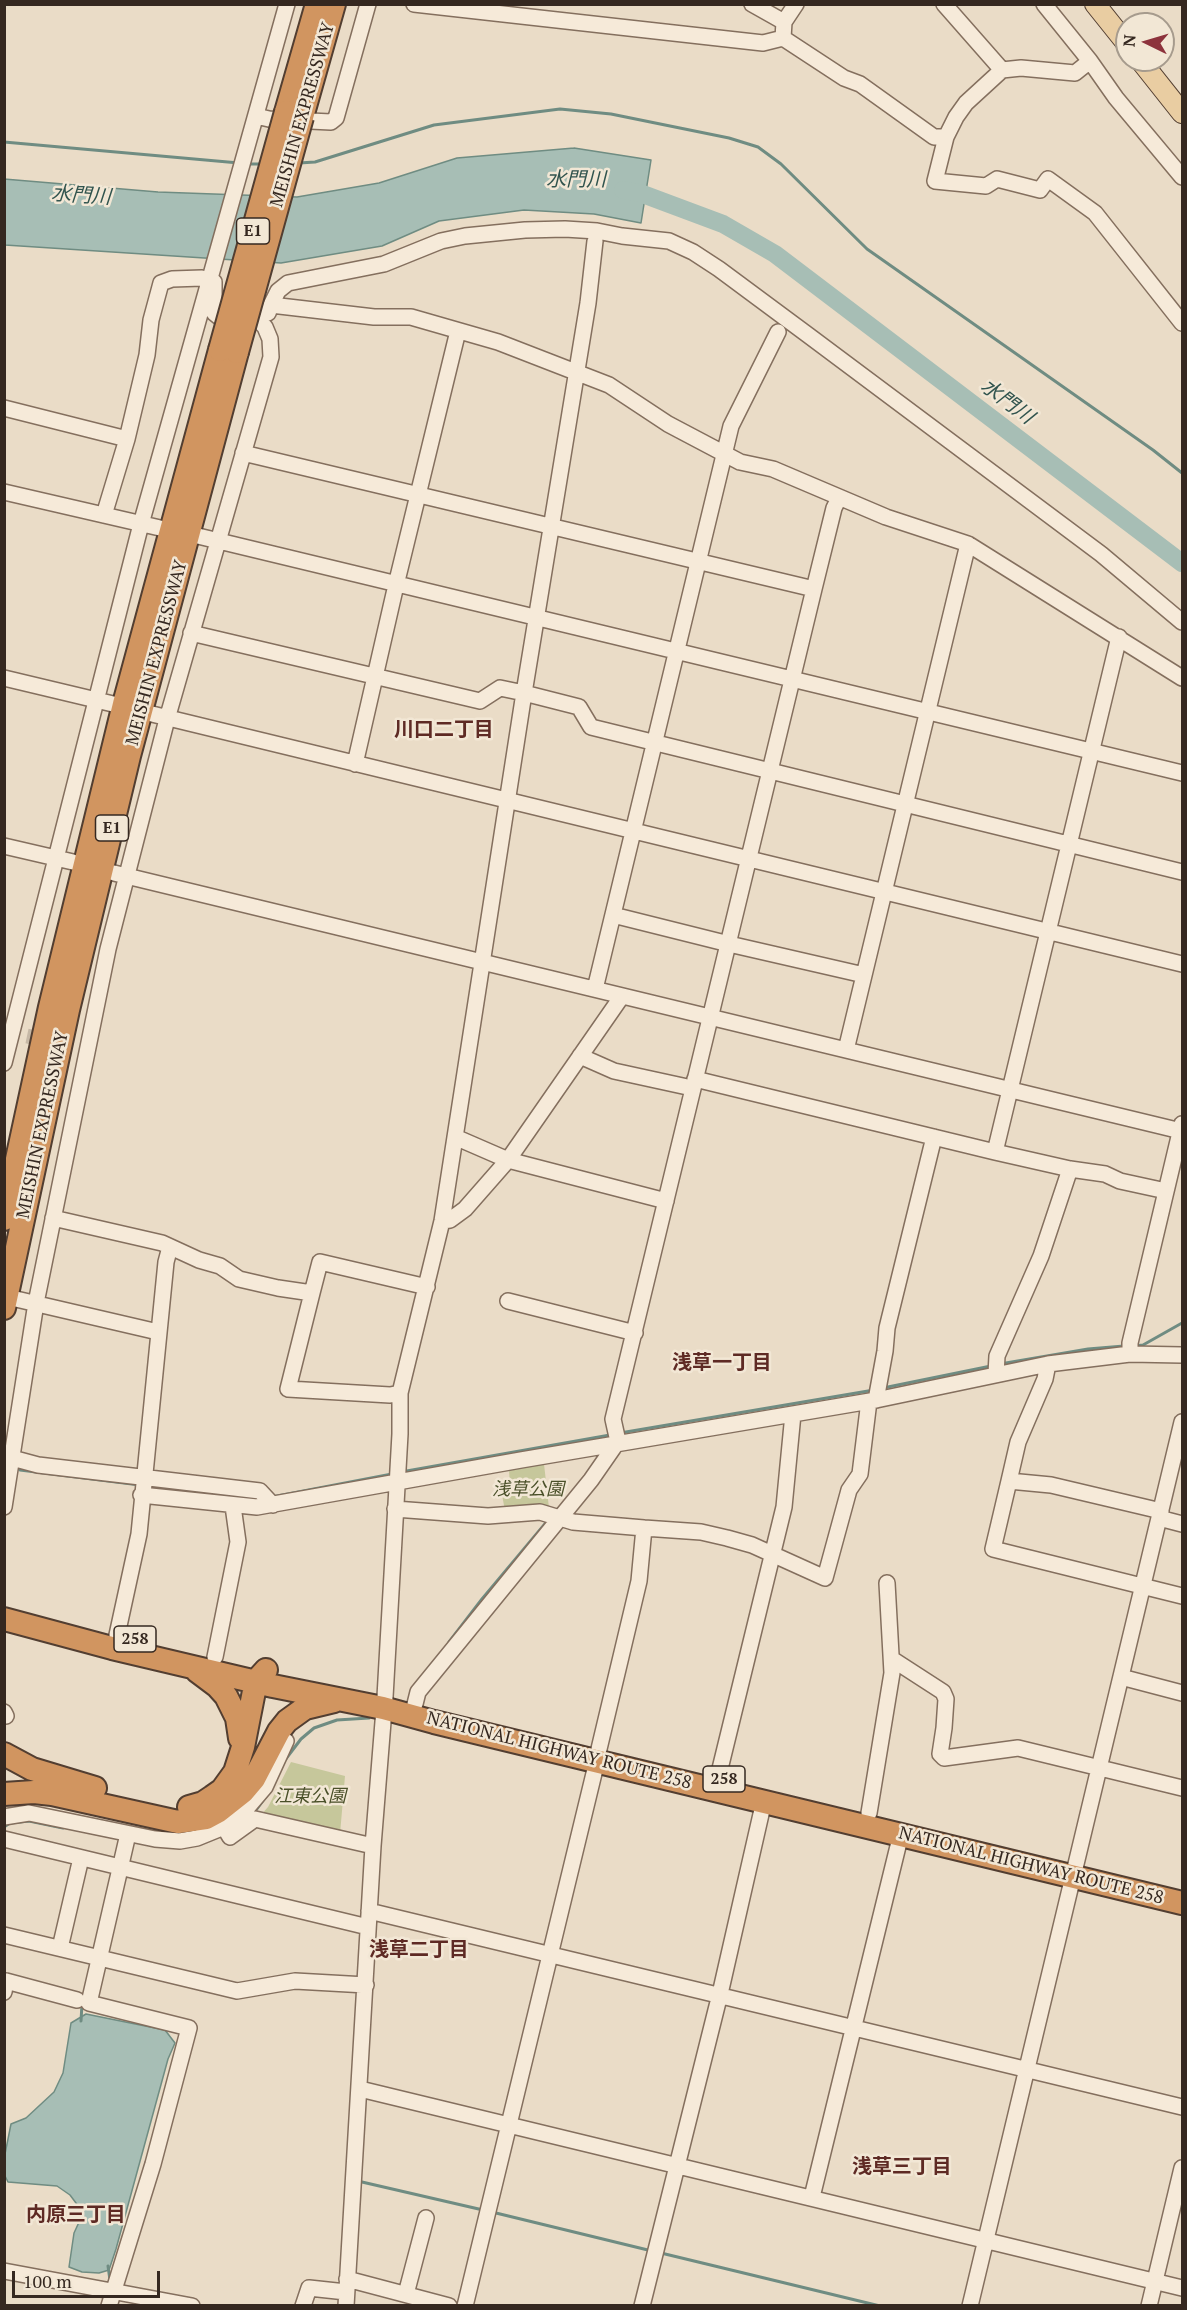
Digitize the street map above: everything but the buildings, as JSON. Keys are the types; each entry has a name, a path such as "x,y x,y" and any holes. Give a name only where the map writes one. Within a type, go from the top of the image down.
{"highway":[{"name":"MEISHIN EXPRESSWAY","path":"4,1219 50,1007 124,704 229,351 294,114 317,4"},
{"name":"MEISHIN EXPRESSWAY","path":"294,114 334,4"},
{"name":"MEISHIN EXPRESSWAY","path":"10,1303 68,1010 229,351"},
{"path":"4,1188 48,996 78,889"},
{"name":"NATIONAL HIGHWAY ROUTE 258","path":"4,1609 215,1657 265,1679 342,1700 414,1704 764,1801 902,1834 1182,1888"},
{"name":"NATIONAL HIGHWAY ROUTE 258","path":"4,1619 180,1663 384,1702 434,1722 718,1777 869,1813 1074,1869 1182,1903"},
{"path":"180,1663 207,1677 226,1696 235,1713 240,1730 239,1761"},
{"path":"265,1679 277,1695 279,1742"},
{"path":"4,1754 32,1769 52,1776 181,1807 203,1803 229,1781 239,1761 265,1679"},
{"path":"4,1794 34,1792 52,1794 165,1820 192,1821 219,1811 243,1792 279,1742 287,1721 295,1714 317,1704 342,1700"}],"main road":[{"path":"1095,4 1115,29"},
{"path":"1150,72 1182,113"}],"street":[{"path":"4,1063 19,1034 65,861 97,701 141,524 287,4"},
{"path":"256,116 269,119 331,122 336,118 368,4"},
{"path":"414,4 542,12 763,43 783,38 844,78 860,84 934,137 946,137"},
{"path":"752,4 784,22"},
{"path":"783,38 784,22 796,4"},
{"path":"944,4 1002,70"},
{"path":"1044,4 1090,61 1116,98 1182,177"},
{"path":"1090,61 1076,73 1021,68 1002,70 966,103 956,117 946,137 935,181 986,186 997,179 1040,190 1048,179 1095,213 1182,323"},
{"path":"260,322 268,315 278,291 288,283 384,264 441,241 465,236 565,229 669,241 693,252 755,296 1101,554 1182,622"},
{"path":"346,2292 360,2089 372,1846 384,1702 400,1393 442,1221 524,693 577,374 595,241"},
{"path":"4,1507 36,1302 121,874 271,357 270,339 260,322 219,316 214,313 213,302 216,290 214,282 210,280 172,279 161,283 151,320 147,355 127,439 104,515"},
{"path":"271,304 374,317 411,317 498,342 609,386 668,424 740,462 773,469 839,498 968,544 1182,678"},
{"path":"355,764 458,331"},
{"path":"595,989 731,426 777,332"},
{"path":"4,408 127,439"},
{"path":"243,453 814,589"},
{"path":"4,492 160,528"},
{"path":"414,1704 418,1692 554,1515 591,1480 616,1437 613,1419 814,589 834,508 839,498"},
{"path":"198,536 1182,773"},
{"path":"846,1050 968,544"},
{"path":"191,633 480,701 500,688 524,693 579,707 591,727 1182,872"},
{"path":"995,1152 1119,637"},
{"path":"4,678 113,705"},
{"path":"152,714 1182,964"},
{"path":"4,846 65,861"},
{"path":"121,874 846,1050 1182,1127 1130,1349"},
{"path":"613,915 864,975"},
{"path":"442,1221 450,1220 465,1209 508,1160 622,996"},
{"path":"72,1046 87,1049"},
{"path":"580,1056 614,1071 694,1084 1070,1169 1105,1174 1120,1181 1166,1191"},
{"path":"455,1137 508,1160 666,1201"},
{"path":"395,1509 488,1516 554,1515 573,1522 701,1532 752,1545 825,1578 849,1490 860,1474 874,1395 885,1351 887,1328 934,1137"},
{"path":"996,1368 1041,1256 1070,1169"},
{"path":"53,1218 162,1243 199,1260 220,1266 239,1279 312,1293"},
{"path":"117,1635 139,1534 158,1332 166,1262 170,1248"},
{"path":"400,1393 390,1395 288,1389 320,1262 426,1287"},
{"path":"508,1301 635,1333"},
{"path":"10,1303 36,1302 158,1332"},
{"path":"12,1458 233,1506 257,1508 269,1500 616,1437 793,1414 996,1368 1048,1364 1130,1349 1182,1355"},
{"path":"1048,1364 1018,1442 993,1549 1182,1596"},
{"path":"718,1777 784,1507 793,1414"},
{"path":"970,2306 1182,1422"},
{"path":"1009,1481 1051,1485 1160,1515 1182,1524"},
{"path":"142,1486 260,1491 269,1500"},
{"path":"215,1657 238,1542 233,1506"},
{"path":"465,2306 639,1581 644,1528"},
{"path":"869,1813 892,1659 887,1583"},
{"path":"892,1659 943,1692 946,1698 945,1728 940,1754 944,1758 1017,1748 1182,1788"},
{"path":"1121,1677 1182,1692"},
{"path":"4,1817 29,1813 127,1838 180,1841 197,1838 224,1827 248,1807 265,1787 279,1742"},
{"path":"642,2306 720,1994 764,1801"},
{"path":"224,1827 230,1837 255,1819 372,1846"},
{"path":"812,2197 902,1834"},
{"path":"109,2294 153,2164 189,2028 89,2003 96,1957 117,1866 127,1838"},
{"path":"4,1839 368,1927"},
{"path":"60,1948 81,1858"},
{"path":"369,1911 1182,2107"},
{"path":"4,1935 237,1991 295,1981 366,1984"},
{"path":"4,1992 6,1981 77,2000"},
{"path":"360,2089 1182,2288"},
{"path":"1149,2306 1182,2168"},
{"path":"406,2294 426,2218"},
{"path":"4,2271 109,2294 192,2306"},
{"path":"303,2306 309,2288 406,2294 431,2303 449,2306"}],"green space":[{"name":"浅草公園","path":"544,1464 549,1508 505,1511 501,1489 510,1487 509,1470"},
{"name":"江東公園","path":"291,1762 345,1776 340,1834 260,1816 268,1807"}],"water":[{"path":"574,148 651,160 641,223 594,214 524,210 439,221 382,246 281,263 5,245 4,179 158,192 297,197 379,183 457,158"},
{"path":"86,2014 165,2030 175,2043 168,2059 116,2249 109,2270 99,2273 82,2272 69,2267 74,2233 80,2220 79,2207 70,2195 57,2186 8,2182 5,2176 5,2154 11,2124 26,2118 54,2092 63,2073 71,2023"}],"waterway":[{"path":"299,163 315,162 434,125 560,109 611,114 729,138 758,147 781,164 867,249 1153,450 1182,473"},
{"path":"4,142 239,163"},
{"path":"248,164 263,164"},
{"name":"水門川","path":"623,190 640,193 723,224 775,254 1182,563"},
{"path":"1134,1346 1143,1345 1182,1323"},
{"path":"1000,1364 1088,1349 1124,1346"},
{"path":"883,1388 991,1366"},
{"path":"620,1433 874,1390"},
{"path":"401,1472 610,1435"},
{"path":"20,1470 140,1485"},
{"path":"272,1497 392,1474"},
{"path":"150,1487 232,1497"},
{"path":"449,1642 549,1519"},
{"path":"285,1760 301,1739 314,1728 337,1720 369,1718"},
{"path":"253,1814 267,1795"},
{"path":"4,1827 10,1823 29,1821 63,1828"},
{"path":"81,2021 82,2004"},
{"path":"362,2182 483,2210"},
{"path":"496,2213 652,2251"},
{"path":"661,2253 880,2306"},
{"path":"108,2266 110,2280"}],"tunnel":[{"path":"27,1036 51,1041"}],"district":[{"name":"川口二丁目","path":"444,730"},
{"name":"浅草一丁目","path":"722,1363"},
{"name":"浅草二丁目","path":"419,1950"},
{"name":"浅草三丁目","path":"902,2167"},
{"name":"内原三丁目","path":"76,2215"}]}
